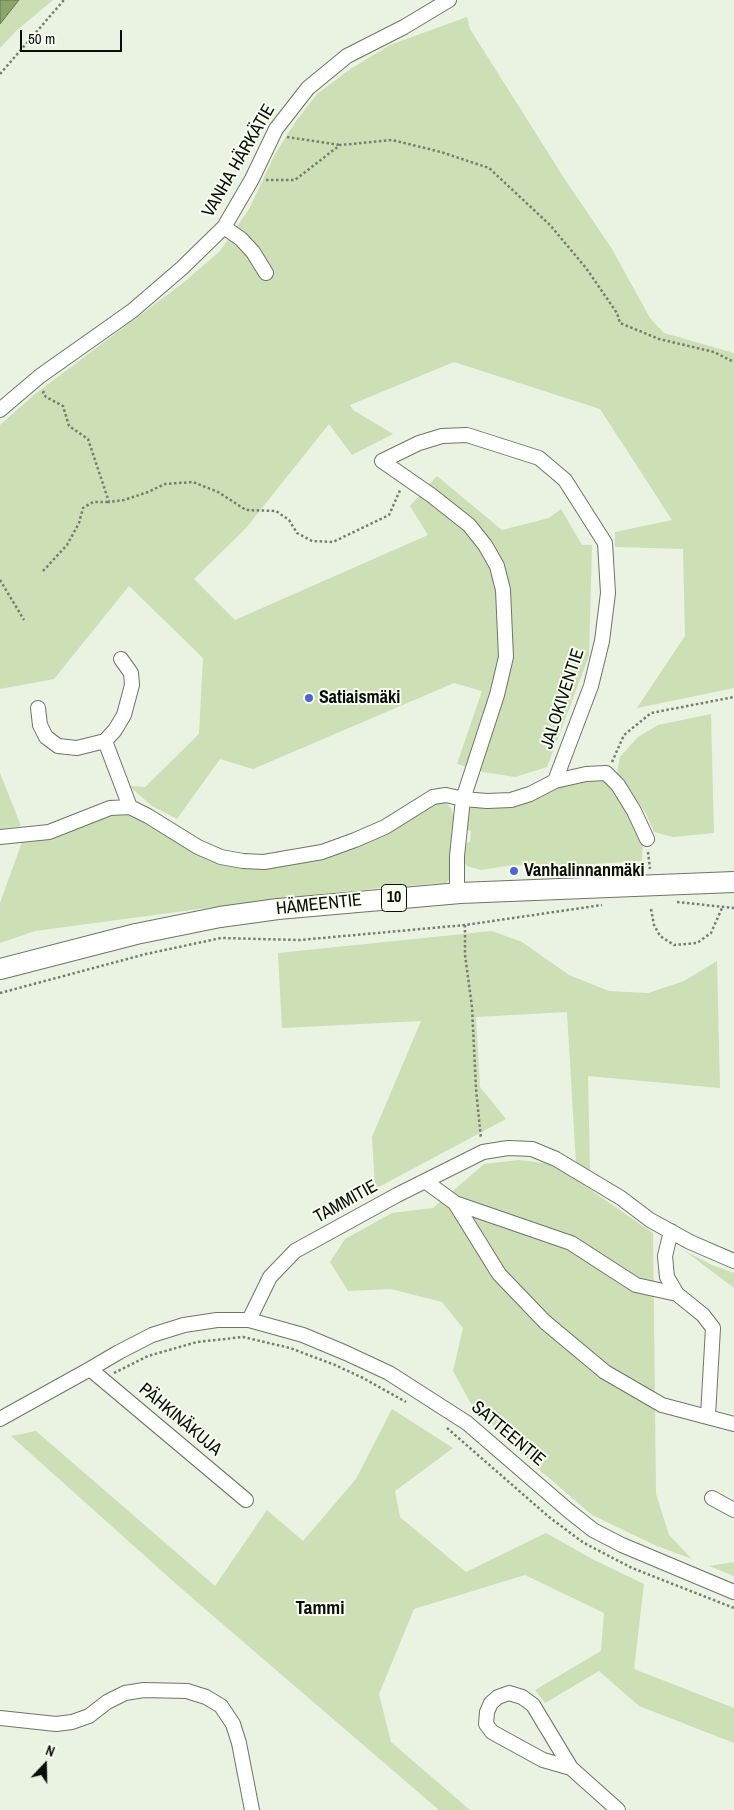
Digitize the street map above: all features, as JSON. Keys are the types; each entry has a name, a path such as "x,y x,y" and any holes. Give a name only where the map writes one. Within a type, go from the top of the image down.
{"highway":[{"name":"HÄMEENTIE","path":"0,969 136,934 220,917 278,909 457,893 734,882"}],"street":[{"name":"VANHA HÄRKÄTIE","path":"0,410 40,376 132,311 182,268 224,227 252,179 276,129 308,88 347,56 404,27 449,0"},
{"path":"224,227 242,239 266,273"},
{"name":"JALOKIVENTIE","path":"406,477 382,461 442,436 467,435 539,458 565,480 605,544 608,593 602,641 591,686 555,781"},
{"path":"406,477 469,525 485,545 497,566 503,590 506,657 497,695 463,799 458,846 457,893"},
{"path":"38,708 40,725 46,737 58,746 77,748 105,741 115,730 124,715 132,685 131,673 121,659"},
{"path":"105,741 130,807"},
{"path":"0,837 49,832 110,808 130,807 198,847 221,857 243,862 264,862 322,852 355,840 385,828 433,797 446,795 463,799 511,800 530,794 555,781 586,774 606,773 618,785 634,811 647,839"},
{"name":"TAMMITIE","path":"249,1320 270,1278 295,1251 483,1152 508,1148 532,1149 556,1158 671,1232 734,1260"},
{"path":"425,1181 455,1202 571,1243 636,1285 677,1294"},
{"path":"455,1202 499,1274 545,1322 605,1372 662,1404 734,1424"},
{"path":"671,1232 665,1256 667,1278 677,1294 703,1315 713,1328 708,1416"},
{"path":"0,1419 152,1335 184,1325 217,1320 249,1320"},
{"name":"SATTEENTIE","path":"249,1320 303,1335 346,1352 389,1373 467,1423 569,1511 594,1530 622,1545 734,1592"},
{"name":"PÄHKINÄKUJA","path":"90,1370 246,1500"},
{"path":"712,1498 734,1510"},
{"path":"0,1718 56,1724 72,1722 89,1716 107,1702 125,1693 144,1690 187,1691 206,1697 221,1706 232,1724 238,1742 252,1810"},
{"path":"571,1768 543,1760 492,1732 486,1724 487,1712 491,1703 498,1697 509,1693 522,1697 533,1705 571,1768 618,1810"}],"path":[{"path":"0,74 64,0"},
{"path":"273,136 340,145 392,140 441,152 489,168 550,225 562,239 586,268 617,313 620,323 659,339 714,352 734,362"},
{"path":"252,179 295,180 340,145"},
{"path":"40,376 45,388 43,393 46,397 63,406 69,426 88,440 109,502"},
{"path":"44,571 67,545 79,523 84,508 93,502 124,500 165,484 193,482 218,492 246,510 276,511 289,520 297,533 312,541 332,542 389,515 406,477"},
{"path":"0,580 24,620"},
{"path":"606,773 617,754 624,735 651,713 734,697"},
{"path":"647,839 650,871"},
{"path":"675,902 734,908"},
{"path":"0,993 146,954 221,938 300,940 465,925 606,905"},
{"path":"651,909 654,925 660,936 674,946 697,943 711,934 722,908"},
{"path":"465,925 465,955 472,1007 476,1089 483,1152"},
{"path":"102,1379 148,1356 197,1342 243,1337 290,1348 335,1365 409,1403"},
{"path":"442,1424 549,1518 584,1542 632,1568 734,1608"}],"shaded area":[{"path":"0,0 19,0 0,24"},
{"path":"19,0 53,0 16,31 0,48 0,24"},
{"path":"467,17 470,29 564,178 612,249 650,318 664,333 734,353 734,688 637,708 685,636 683,549 615,547 615,532 672,520 600,409 454,362 350,405 353,410 393,434 352,455 329,424 246,528 194,579 235,620 428,535 410,506 437,476 502,530 549,518 561,509 582,545 592,545 589,656 547,767 515,777 483,772 457,764 482,691 454,683 253,769 220,759 177,819 152,806 129,786 145,787 199,734 203,658 129,586 54,679 0,689 0,425 35,394 183,283 220,251 249,209 275,154 296,121 317,94 349,70 390,45"},
{"path":"711,714 714,833 673,837 654,832 646,814 617,773 620,757 638,737 658,725"},
{"path":"0,773 21,826 0,829"},
{"path":"603,779 609,783 643,837 642,861 559,866 512,865 481,870 467,866 461,858 463,844 470,842 471,831 465,829 468,807 555,785"},
{"path":"446,802 451,808 454,818 453,875 446,883 380,888 214,907 35,931 0,943 0,903 22,842 69,831 105,816 128,813 195,853 219,863 242,868 265,868 435,803"},
{"path":"492,931 522,942 569,975 609,991 648,993 684,981 717,961 720,1088 588,1076 590,1172 576,1164 567,1012 476,1017 480,1087 506,1119 375,1189 372,1137 421,1021 282,1028 278,953"},
{"path":"519,1160 553,1164 653,1233 656,1494 669,1535 692,1559 657,1546 592,1515 535,1466 470,1402 453,1371 463,1328 442,1302 391,1289 348,1291 330,1262 345,1239 392,1213 433,1208 484,1164"},
{"path":"685,1251 712,1265 734,1273 734,1288"},
{"path":"392,1409 453,1448 395,1491 400,1517 466,1572 546,1533 594,1560 644,1584 634,1669 734,1708 734,1743 639,1706 599,1671 545,1703 535,1690 601,1651 604,1613 525,1575 414,1609 379,1694 391,1742 470,1810 439,1810 183,1590 11,1436 36,1431 215,1586 267,1510 303,1541 356,1479"},
{"path":"734,1562 734,1576 709,1566"}],"place":[{"name":"Satiaismäki","path":"309,698"},
{"name":"Vanhalinnanmäki","path":"514,871"}],"district":[{"name":"Tammi","path":"320,1609"}]}
